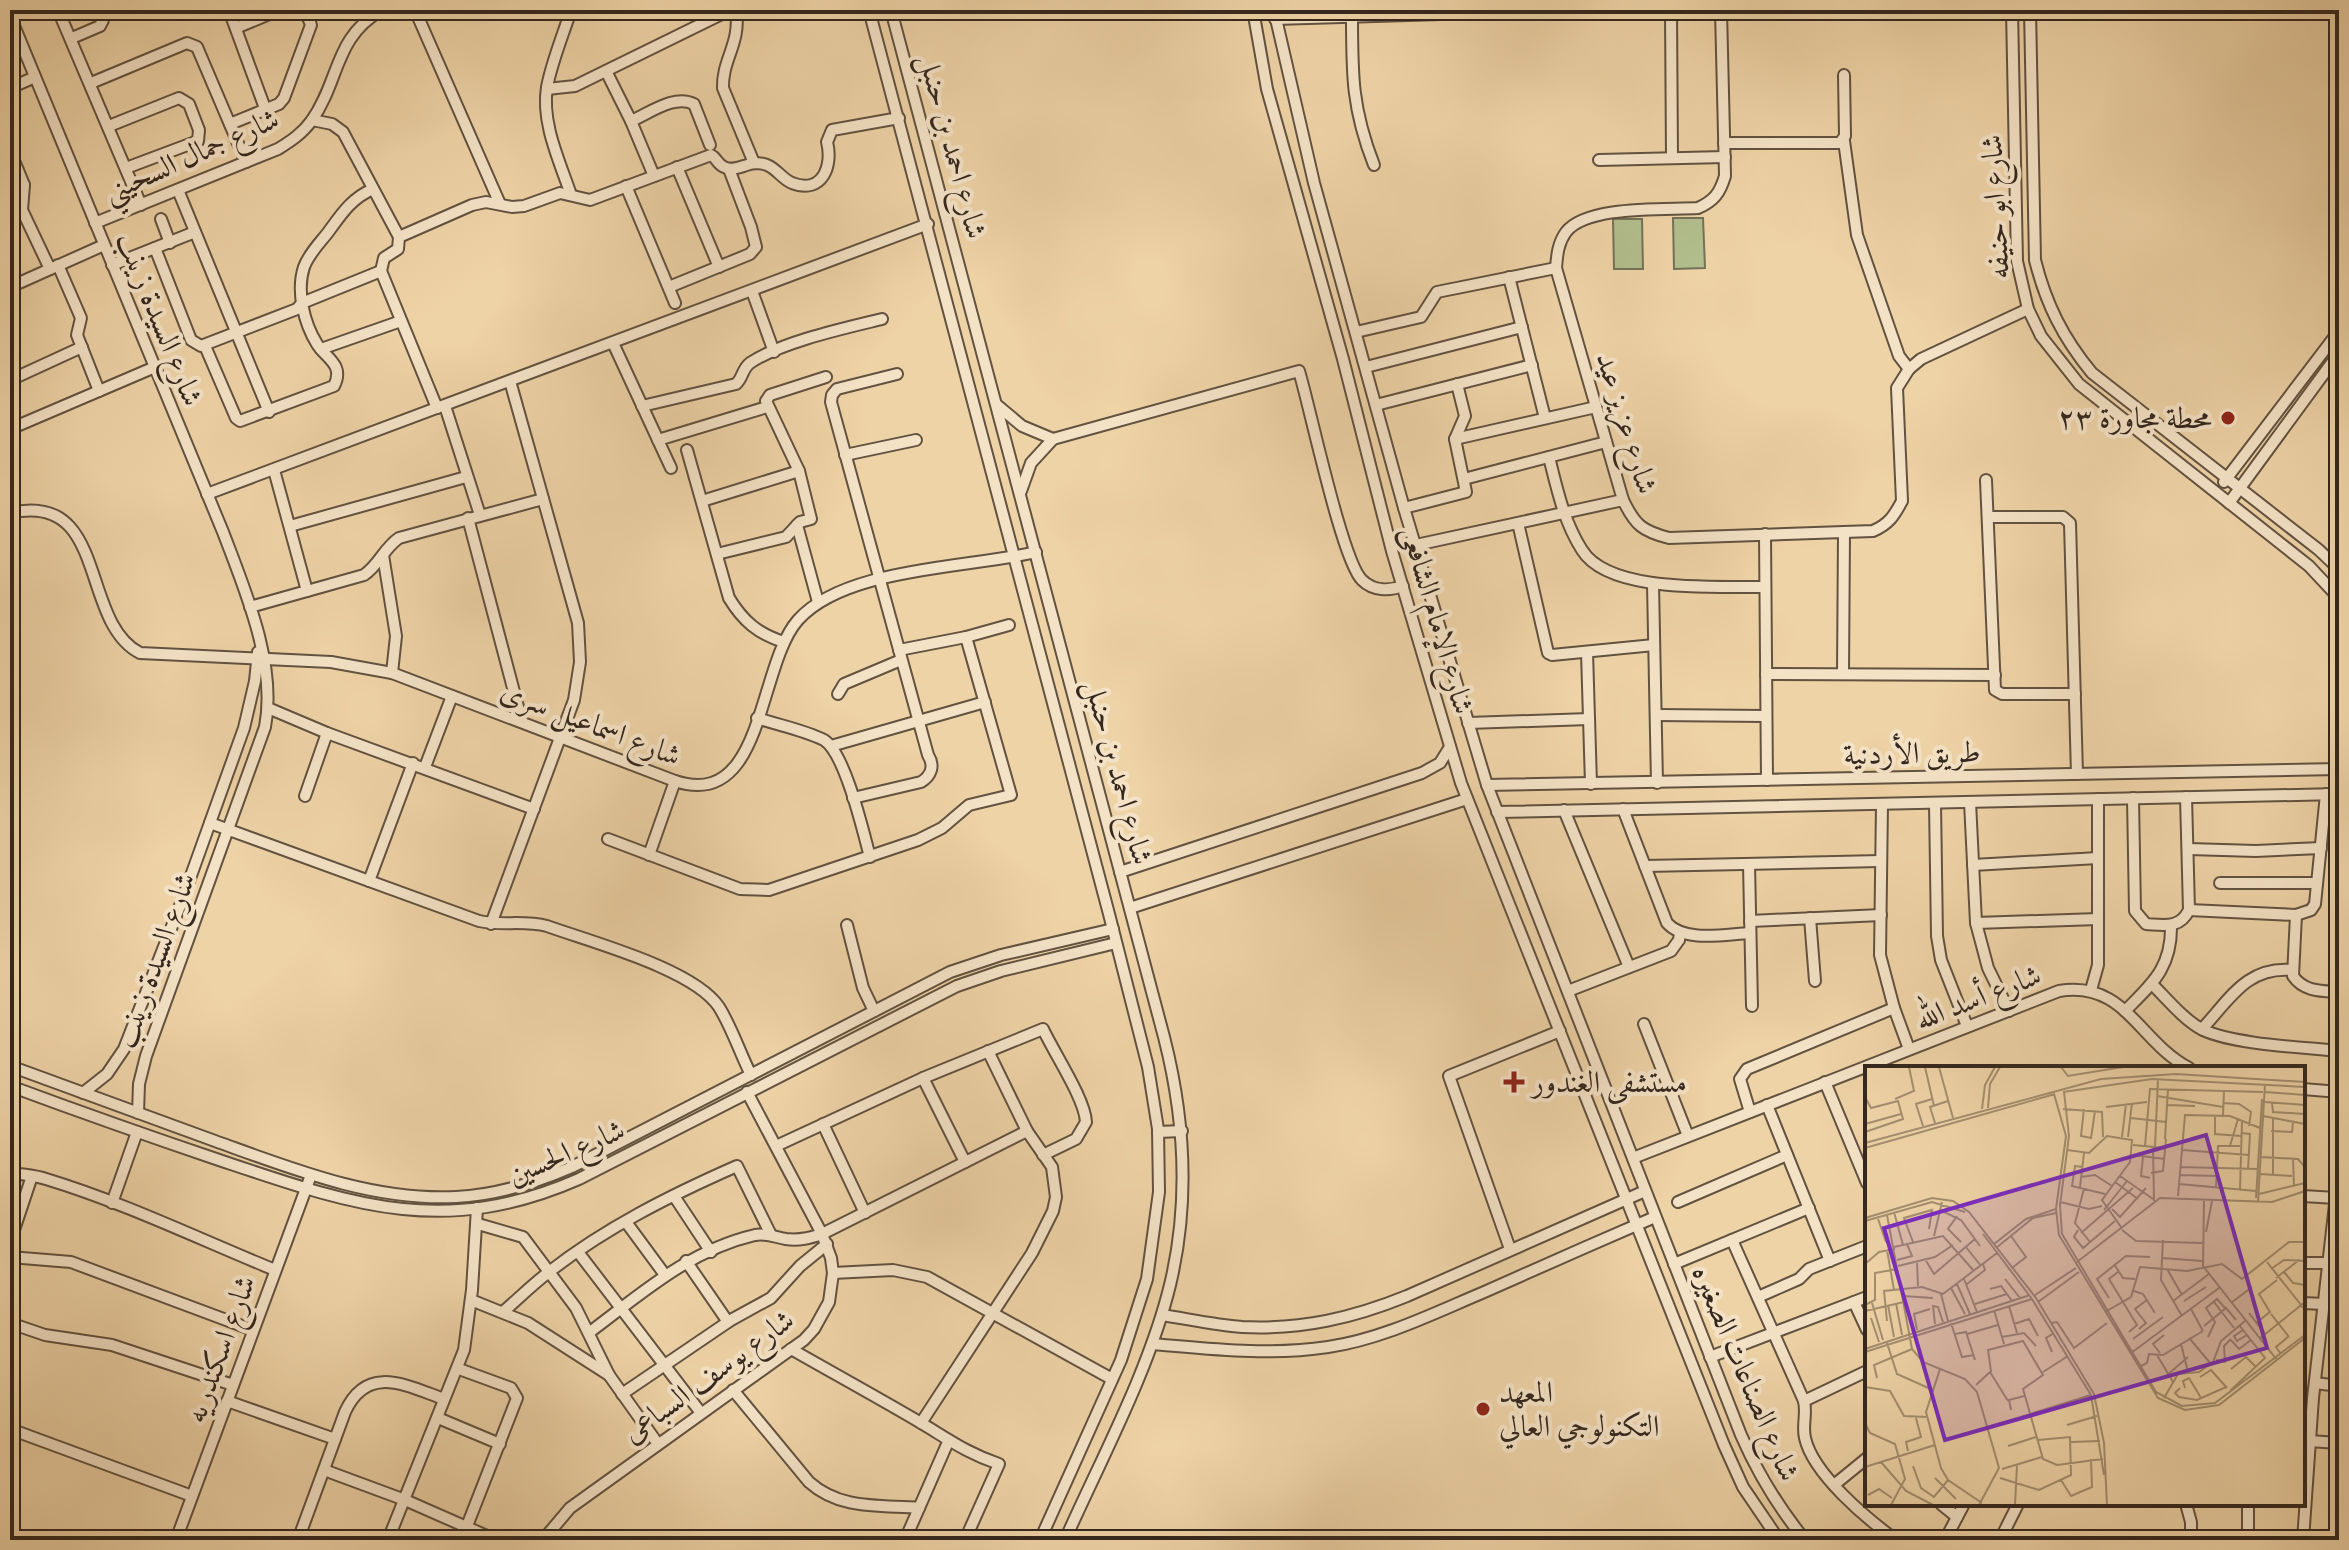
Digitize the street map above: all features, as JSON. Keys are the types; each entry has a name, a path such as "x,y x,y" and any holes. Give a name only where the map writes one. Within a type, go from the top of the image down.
{"street":[{"path":"58,10 141,205"},
{"path":"72,38 100,26 103,20 101,10"},
{"path":"229,10 266,111"},
{"path":"236,28 279,10"},
{"path":"230,124 266,111 284,98 311,25 305,10"},
{"name":"شارع جمال السحيني","path":"95,223 278,149 297,137 312,120 348,39 363,14 382,10"},
{"path":"415,10 500,204"},
{"path":"571,10 547,89 553,143 571,195"},
{"path":"547,89 575,86 733,10 737,33 723,78 723,88 754,163"},
{"name":"شارع احمد بن حنبل","path":"869,10 1113,929 1148,1067 1158,1132 1159,1192 1147,1279 1112,1379 1040,1540"},
{"name":"شارع احمد بن حنبل","path":"891,10 1172,1068 1182,1131 1180,1226 1162,1315 1065,1540"},
{"name":"شارع الإمام الشافعى","path":"1253,10 1267,89 1450,747 1467,799 1637,1225"},
{"path":"1274,14 1352,16 1580,10"},
{"path":"1671,10 1672,158"},
{"path":"1356,332 1421,317 1437,292 1556,268 1557,248 1566,231 1582,219 1601,214 1698,208 1712,202 1721,190 1725,176 1721,10"},
{"name":"شارع ابو حنيفه","path":"2012,10 2017,261 2028,309 2041,336 2079,384 2309,566 2339,598"},
{"name":"شارع ابو حنيفه","path":"2030,10 2035,260 2055,321 2071,348 2092,373 2319,550 2339,569"},
{"name":"شارع الإمام الشافعى","path":"1274,14 1310,169 1404,508 1487,785 1655,1217"},
{"name":"شارع السيدة زينب","path":"10,16 207,494 250,607 261,658 268,674 265,727 146,1056 139,1084 138,1113"},
{"path":"1352,16 1352,85 1364,139 1374,165"},
{"path":"873,23 896,26"},
{"path":"91,83 190,42 197,47 246,162"},
{"path":"606,71 654,176"},
{"path":"1844,75 1844,141 1857,235 1899,356 1909,369 1921,359 2028,309"},
{"path":"10,88 35,77"},
{"path":"109,126 179,98 189,104 199,130 198,141 126,168"},
{"path":"631,121 676,101 689,101 694,104 710,145"},
{"path":"399,237 472,205 524,206 554,194 590,200 711,155 729,169 754,163 767,165 789,182 808,185 824,175 829,166 831,157 827,142 832,130 899,118"},
{"path":"312,120 332,124 343,132 399,237 398,249 384,258 381,271 441,407 480,515"},
{"path":"1724,143 1844,141"},
{"path":"10,151 24,185 22,210 81,318 77,332 99,391"},
{"path":"1599,160 1725,157"},
{"path":"677,167 719,267"},
{"path":"669,287 750,254 756,242 729,169"},
{"path":"10,190 24,185"},
{"path":"626,186 675,303"},
{"path":"205,346 237,419 243,422 334,386 338,377 333,361 321,349 302,303 300,285 307,260 351,202 373,189"},
{"path":"178,190 269,412"},
{"path":"161,219 170,243"},
{"path":"207,494 928,224"},
{"path":"112,265 195,232"},
{"path":"10,287 104,245"},
{"path":"155,248 191,340 205,346 381,271"},
{"name":"شارع عزيز عيد","path":"1556,268 1623,500 1632,519 1648,532 1669,538 1873,531 1884,526 1894,517 1902,501 1897,388 1909,369"},
{"path":"1509,277 1545,418"},
{"path":"752,291 774,352"},
{"path":"642,406 736,384 751,363 774,352 813,337 882,319"},
{"path":"321,349 401,321"},
{"path":"1366,367 1522,327"},
{"path":"2216,493 2339,331"},
{"path":"613,343 671,468"},
{"path":"19,376 82,347"},
{"path":"2229,503 2335,366 2339,353"},
{"path":"1376,405 1532,365"},
{"path":"10,429 155,367"},
{"path":"1021,493 1031,463 1053,439 1299,371 1345,544 1361,580 1379,590 1403,586"},
{"path":"853,798 921,782 927,778 932,761 831,402 832,395 841,388 897,374"},
{"path":"717,554 786,537 797,525 811,519 799,471 766,401 770,395 826,377"},
{"path":"491,924 574,700 580,662 578,623 510,381"},
{"path":"1404,508 1463,494 1467,489 1455,439 1465,416 1457,384"},
{"path":"1351,393 1371,387"},
{"path":"997,404 1022,426 1053,439"},
{"path":"658,440 767,407"},
{"path":"1455,439 1596,407"},
{"path":"845,455 916,440"},
{"path":"1464,479 1606,442"},
{"path":"687,450 729,598 753,628 784,642"},
{"path":"1549,457 1564,513 1583,553 1604,569 1628,579 1653,584 1765,587"},
{"path":"274,470 307,591"},
{"path":"702,501 799,471"},
{"path":"290,526 466,477"},
{"path":"1986,480 1995,690 2002,694 2075,694"},
{"path":"250,607 364,575 399,538 543,499"},
{"path":"1416,545 1623,500"},
{"name":"شارع اسماعيل سرى","path":"10,513 34,510 53,514 69,525 81,541 114,627 129,647 153,655 331,662 392,673 675,781 705,786 732,772 741,761 784,642 798,620 818,602 879,580 947,564 1036,552"},
{"path":"1988,517 2063,517 2068,520 2077,774"},
{"path":"468,518 522,722"},
{"path":"1518,523 1548,653 1654,645"},
{"path":"797,525 818,602"},
{"path":"1843,674 1844,532"},
{"path":"1765,534 1767,780"},
{"path":"383,553 396,636 392,673"},
{"path":"1653,584 1657,783"},
{"path":"838,694 844,684 900,655 1009,625"},
{"path":"608,839 740,889 769,890 931,835 969,805 1011,795 966,637"},
{"path":"1587,652 1591,784"},
{"name":"شارع السيدة زينب","path":"83,1093 107,1074 124,1049 244,728 261,658"},
{"path":"1766,674 1995,675"},
{"path":"425,767 452,696"},
{"path":"831,746 985,702"},
{"path":"268,708 327,733 534,809"},
{"path":"1656,715 1766,716"},
{"path":"757,718 823,740 831,746 838,756 853,798 870,857"},
{"path":"1468,723 1589,719"},
{"path":"305,796 327,733"},
{"path":"1120,872 1422,773 1440,763 1450,747"},
{"path":"369,881 413,763"},
{"name":"طريق الأردنية","path":"1487,785 2339,769"},
{"path":"649,855 675,781"},
{"path":"2189,910 2296,915 2311,910 2315,904 2326,794"},
{"name":"طريق الأردنية","path":"1497,812 2339,794"},
{"path":"2133,798 2135,911 2146,924 2171,925 2183,920 2189,910 2186,797"},
{"path":"1130,908 1467,799"},
{"path":"2091,990 2098,965 2098,799"},
{"path":"1970,802 1976,923 1988,968 2009,1011"},
{"path":"1935,803 1937,936 1941,960 1967,1026"},
{"path":"1882,804 1880,955 1909,1049"},
{"path":"1623,809 1667,923 1680,933 1750,933"},
{"path":"1564,810 1629,967"},
{"path":"210,823 491,924 531,922 547,926 674,973 699,986 718,1006 751,1075"},
{"path":"2189,849 2256,851 2321,848"},
{"path":"1973,865 2098,858"},
{"path":"1645,866 1881,861"},
{"path":"1749,864 1752,1006"},
{"path":"2220,883 2317,883"},
{"path":"1750,921 1881,915"},
{"path":"2296,915 2293,976 2302,986 2339,992"},
{"path":"1810,918 1815,981"},
{"path":"1976,923 2098,919"},
{"path":"847,925 863,988 874,1011"},
{"path":"2125,1011 2152,984 2168,957 2171,925"},
{"name":"شارع الحسين","path":"10,1066 311,1175 367,1190 456,1197 514,1188 572,1167 935,979 1001,955 1113,929"},
{"path":"1568,991 1671,951 1680,933"},
{"name":"شارع الحسين","path":"10,1086 305,1189 356,1203 429,1211 477,1208 524,1200 579,1179 943,993 1001,971 1116,943"},
{"path":"2202,1029 2257,973 2274,968 2292,970"},
{"path":"935,979 943,993"},
{"path":"2152,984 2202,1029 2234,1038 2339,1051"},
{"name":"شارع أسد الله","path":"1866,1066 2059,991 2091,990 2110,998 2160,1046 2186,1066"},
{"path":"1750,1112 1740,1079 1747,1069 1894,1008"},
{"path":"1644,1024 1688,1136"},
{"path":"776,1146 923,1078 1043,1029 1082,1101 1086,1122 1076,1139 1043,1155"},
{"path":"1510,1249 1449,1076 1560,1031"},
{"path":"921,1423 1036,1245 1053,1211 1055,1182 1052,1167 1027,1131 988,1051"},
{"name":"شارع أسد الله","path":"1633,1158 1865,1066"},
{"path":"923,1078 965,1162"},
{"path":"1825,1082 1865,1178"},
{"path":"2305,1089 2339,1092"},
{"name":"شارع يوسف السباعى","path":"543,1540 570,1508 791,1349 814,1329 823,1316 832,1288 833,1273 825,1239 747,1092"},
{"path":"1767,1105 1830,1261"},
{"path":"823,1124 865,1213"},
{"path":"622,1394 728,1322 771,1298 825,1239 865,1213 1027,1131"},
{"path":"1158,1132 1182,1131"},
{"path":"112,1203 137,1132"},
{"path":"1678,1202 1787,1155"},
{"path":"503,1312 549,1272 626,1222 737,1166 771,1235"},
{"path":"572,1167 579,1179"},
{"path":"2303,1540 2309,1441 2308,1398 2315,1383 2328,1263 2335,1247 2339,1169"},
{"path":"10,1172 32,1176 172,1225 200,1240 275,1270"},
{"name":"شارع اسكندريه","path":"176,1540 311,1175"},
{"path":"10,1242 32,1176"},
{"path":"1162,1315 1239,1327 1282,1328 1325,1323 1367,1312 1645,1191"},
{"path":"674,1196 711,1252"},
{"path":"2305,1196 2336,1198"},
{"path":"388,1540 459,1369 468,1331 477,1208"},
{"path":"1674,1264 1809,1208"},
{"path":"1152,1344 1237,1352 1284,1352 1330,1347 1375,1336 1419,1320 1655,1217"},
{"name":"شارع الصناعات الصغيره","path":"1655,1217 1759,1476 1782,1513 1805,1540"},
{"path":"626,1222 665,1275"},
{"path":"478,1224 523,1237 576,1308 609,1375 658,1444"},
{"name":"شارع الصناعات الصغيره","path":"1637,1225 1743,1487 1779,1540"},
{"path":"590,1332 686,1261 753,1236 825,1239"},
{"path":"1732,1240 1804,1401 1807,1446 1834,1485 1863,1515 1896,1540"},
{"path":"1758,1297 1799,1279 1809,1269 1865,1247"},
{"path":"578,1252 701,1413"},
{"path":"10,1257 71,1262 253,1330"},
{"path":"686,1261 728,1322"},
{"path":"2305,1263 2328,1263"},
{"path":"833,1273 884,1270 918,1274 1112,1379"},
{"path":"1710,1357 1865,1298"},
{"path":"471,1300 528,1323 609,1375"},
{"path":"1854,1302 1865,1326"},
{"path":"2305,1303 2324,1304"},
{"path":"10,1323 45,1335 112,1345 233,1385"},
{"path":"791,1349 921,1423 948,1442 999,1464 965,1540"},
{"path":"459,1369 511,1388 515,1392 516,1404 467,1526"},
{"path":"1804,1401 1865,1372"},
{"path":"298,1540 349,1401 366,1386 388,1381 444,1399"},
{"path":"2315,1383 2339,1386"},
{"path":"733,1390 823,1495 840,1502 919,1508"},
{"path":"227,1401 335,1439"},
{"path":"438,1418 500,1444"},
{"path":"10,1429 192,1496"},
{"path":"2309,1441 2339,1443"},
{"path":"905,1540 948,1442"},
{"path":"1834,1485 1865,1460"},
{"path":"324,1470 405,1500 496,1540"},
{"path":"1056,1506 1076,1515"},
{"path":"1943,1506 1957,1517"},
{"path":"1945,1540 1963,1506"},
{"path":"2000,1540 2017,1506"},
{"path":"2187,1506 2191,1540"},
{"path":"2248,1506 2248,1540"}],"green space":[{"path":"1673,218 1703,218 1705,268 1674,269"},
{"path":"1613,219 1642,219 1643,269 1614,269"}],"place":[{"name":"محطة مجاورة ٢٣","path":"2228,418"},
{"name":"مستشفى الغندور","path":"1514,1082"},
{"name":"المعهد التكنولوجي العالي","path":"1483,1409"}]}
